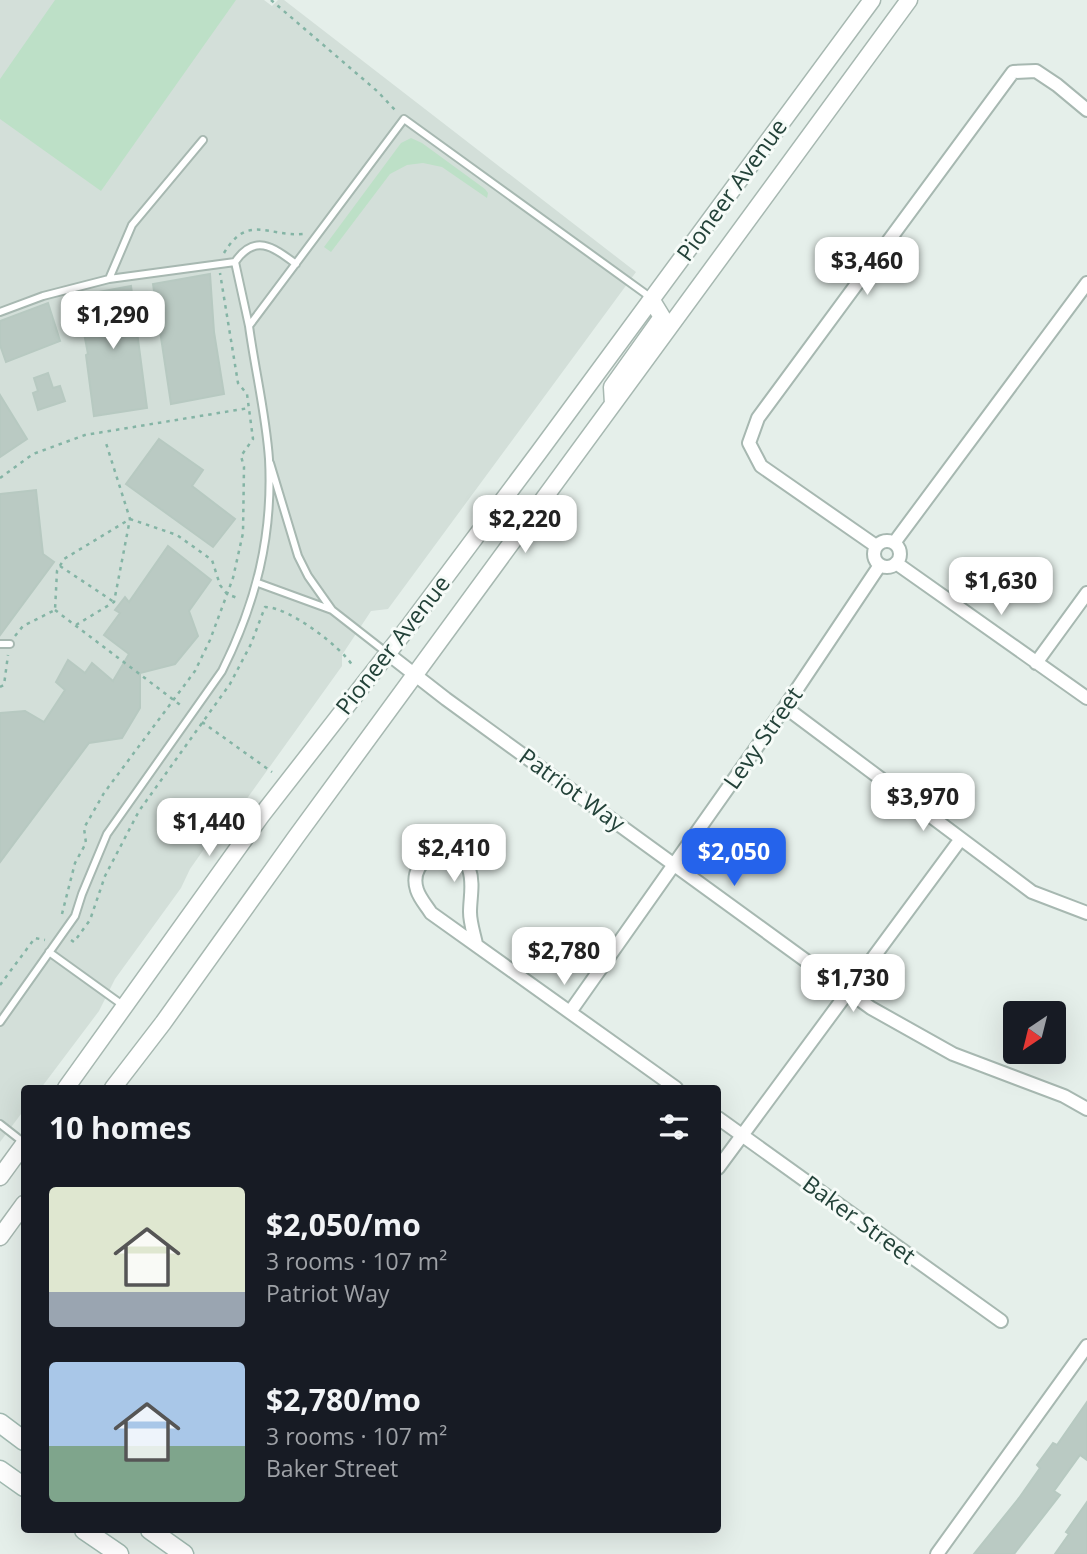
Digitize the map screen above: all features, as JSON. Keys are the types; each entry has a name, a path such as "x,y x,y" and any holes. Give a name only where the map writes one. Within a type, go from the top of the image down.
{"main road":[{"path":"0,1423 21,1439"},
{"path":"0,1469 21,1485"},
{"path":"89,1533 119,1554"},
{"path":"154,1533 184,1554"}],"street":[{"name":"Pioneer Avenue","path":"68,1085 261,816 531,463 872,0"},
{"name":"Pioneer Avenue","path":"115,1085 909,0"},
{"path":"876,546 761,466 749,443 758,418 1013,72 1036,71 1087,110"},
{"path":"894,543 1087,284"},
{"path":"613,404 612,387 662,317 651,299"},
{"path":"882,541 894,543 899,550 896,563 888,567 880,565 874,555 876,546 882,541"},
{"path":"896,563 1087,698"},
{"name":"Levy Street","path":"570,1012 785,707 880,565"},
{"path":"1036,663 1087,593"},
{"name":"Patriot Way","path":"387,653 871,1008 953,1054 1065,1096 1087,1109"},
{"path":"785,707 1032,892 1087,913"},
{"path":"721,1164 960,840"},
{"path":"476,944 470,915 470,871 463,859 450,852 436,853 424,859 417,871 416,887 432,913 672,1085"},
{"name":"Baker Street","path":"721,1120 1000,1321"},
{"path":"0,1177 21,1148"},
{"path":"0,1237 21,1208"},
{"path":"937,1554 1087,1346"}],"lane":[{"path":"248,326 404,119 634,284 651,299"},
{"path":"109,279 132,225 202,140"},
{"path":"0,312 43,296 109,279 235,262 244,250 258,244 273,247 296,264"},
{"path":"235,262 269,458 298,556 308,576 332,610 387,653"},
{"path":"0,1022 75,916 107,834 222,671 258,583 269,509 269,458"},
{"path":"258,583 332,610"},
{"path":"0,644 10,644"},
{"path":"49,952 126,1007"},
{"path":"0,1124 21,1142"}],"path":[{"path":"271,0 377,91 404,119"},
{"path":"0,985 35,938 44,942 61,918 75,863 86,843 84,828 104,793 195,671 210,640 233,578 243,533 244,467 241,456 253,439 247,394 238,383 220,265 224,252 234,237 252,230 303,234"},
{"path":"0,478 33,454 85,435 248,408"},
{"path":"76,625 114,602 130,519 105,440"},
{"path":"130,519 177,535 212,561 220,585 227,594 290,615 346,654 353,666"},
{"path":"55,610 57,570 64,559 130,519"},
{"path":"60,566 114,602"},
{"path":"54,928 74,942 90,920 105,876 139,811 230,684 251,644 265,607"},
{"path":"55,610 272,772"},
{"path":"0,687 4,685 10,644 23,626 55,610"}],"shaded area":[{"path":"0,0 264,0 272,6 278,0 284,0 636,272 388,609 371,611 342,655 342,666 233,818 216,832 190,869 181,888 115,979 99,1011 43,1085 21,1085 21,1114 0,1142"}],"green space":[{"path":"55,0 236,0 101,191 0,119 0,79"},
{"path":"411,138 422,143 485,189 487,198 442,167 423,163 407,165 390,174 331,252 324,247 401,143"}],"building":[{"path":"210,274 214,332 224,394 171,404 153,284"},
{"path":"131,286 147,408 94,416 88,354 77,296"},
{"path":"48,303 60,341 6,362 0,345 0,321"},
{"path":"48,373 53,388 60,386 65,401 38,410 33,393 38,391 34,378"},
{"path":"0,395 27,439 0,457"},
{"path":"159,439 203,470 192,486 235,519 213,547 126,484"},
{"path":"36,490 43,554 54,562 0,635 0,494"},
{"path":"168,546 211,580 189,611 198,636 175,664 140,673 140,708 122,738 89,743 0,862 0,713 25,711 44,722 65,690 56,682 68,660 85,673 92,663 113,681 129,654 104,635 120,613 115,610 125,597 129,602"},
{"path":"1087,1402 1087,1460 1080,1455 1054,1491 1060,1495 1014,1554 974,1554 1019,1498 1053,1443 1057,1445"},
{"path":"1087,1502 1087,1554 1055,1554 1069,1534 1066,1532"}]}
